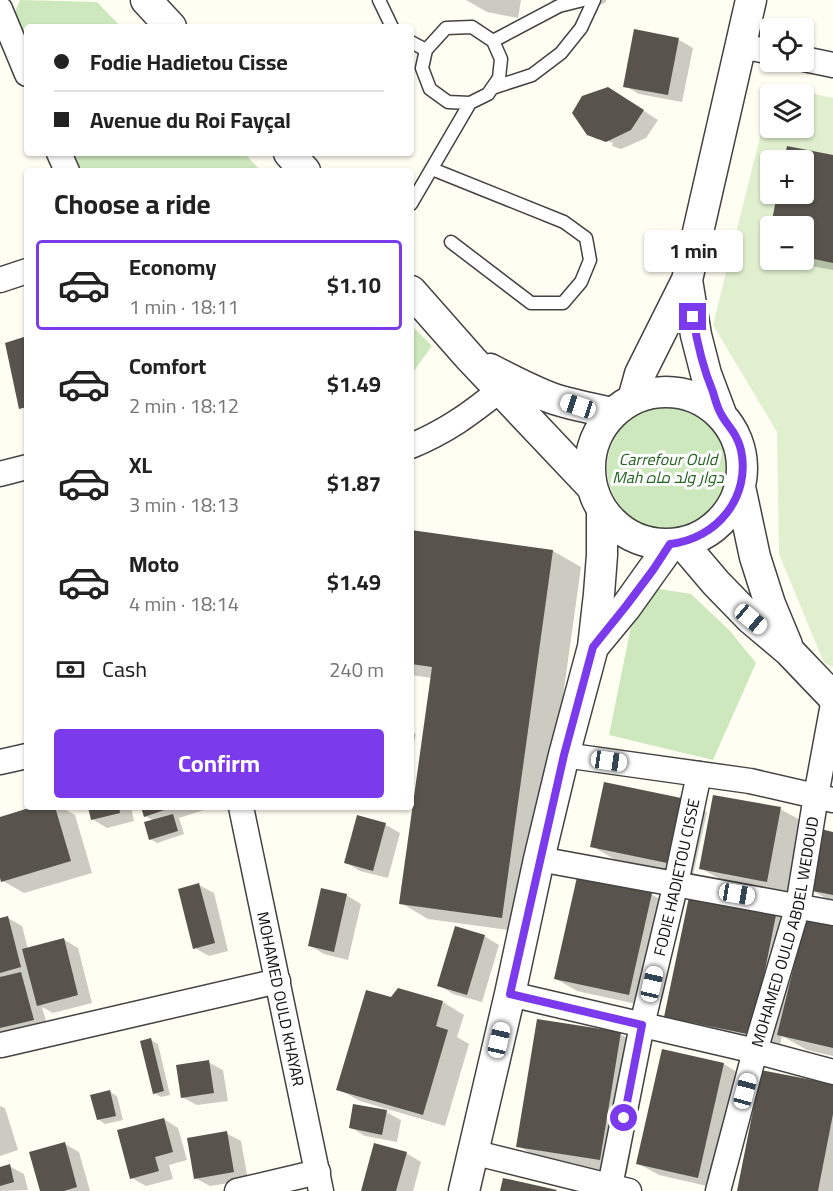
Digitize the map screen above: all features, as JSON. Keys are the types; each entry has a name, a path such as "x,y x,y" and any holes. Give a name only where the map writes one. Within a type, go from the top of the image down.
{"street":[{"path":"146,0 168,24"},
{"path":"464,1191 539,859 593,647 602,555 597,499 590,467 592,448 601,429 623,406 687,280 751,0"},
{"path":"0,9 24,67"},
{"path":"741,46 760,50"},
{"path":"814,61 833,64"},
{"path":"292,156 302,168"},
{"path":"0,280 24,272"},
{"path":"687,280 701,355 721,414"},
{"path":"414,294 471,359 597,499 615,525 632,536 651,542 676,543 705,533 721,521 733,506 740,487 743,468 741,448 733,429 721,414 702,400 679,392 655,392 623,406 578,406 520,384 471,359"},
{"path":"414,445 435,436 465,417 500,390"},
{"path":"0,474 24,469"},
{"path":"740,487 755,556 770,604 789,651"},
{"path":"593,647 676,543"},
{"path":"676,543 751,619 789,651 833,697"},
{"name":"MOHAMED OULD ABDEL WEDOUD","path":"718,1191 755,1051 798,906 824,798 833,704"},
{"path":"564,755 750,781 824,798"},
{"path":"0,762 24,757"},
{"name":"FODIE HADIETOU CISSE","path":"616,1190 642,1025 699,774"},
{"name":"MOHAMED OULD KHAYAR","path":"242,810 320,1181"},
{"path":"539,859 833,913"},
{"path":"1,1045 278,981"},
{"path":"510,994 755,1051 833,1072"},
{"path":"472,1152 616,1190"},
{"path":"237,1191 320,1181"}],"lane":[{"path":"379,0 391,24"},
{"path":"493,41 559,6 582,0"},
{"path":"492,88 532,75 561,53 581,28 594,0"},
{"path":"472,27 493,41 501,59 499,78 488,94 470,103 448,102 430,89 422,68 426,50 446,28 472,27"},
{"path":"414,44 426,50"},
{"path":"414,199 470,103"},
{"path":"432,169 564,222 586,238 590,260 581,282 563,303 531,303 451,242"}],"green space":[{"path":"20,0 97,2 118,24 24,24 24,52 11,22"},
{"path":"814,94 833,98 833,667 824,663 779,554 777,432 713,325 760,137 814,138"},
{"path":"69,156 247,156 258,168 75,168"},
{"path":"414,328 432,346 414,371"},
{"name":"Carrefour Ould Mah دوار ولد ماه","path":"668,407 691,412 702,417 711,425 719,434 724,445 729,468 724,491 719,502 711,511 702,519 691,524 668,529 645,524 634,519 625,511 617,502 612,491 607,468 612,445 617,434 625,425 634,417 645,412"},
{"path":"659,589 691,594 730,631 756,663 713,760 609,735 633,617"}],"building":[{"path":"634,29 679,38 668,95 623,87"},
{"path":"608,87 644,110 631,130 606,142 587,135 572,113 582,96"},
{"path":"787,146 807,150 786,150"},
{"path":"814,151 833,155 833,263 814,259 814,216 773,216 775,204 814,204"},
{"path":"24,337 24,408 19,409 5,343"},
{"path":"414,530 553,550 502,918 399,904 412,810 414,810 432,667 414,664"},
{"path":"604,782 686,799 672,864 590,847"},
{"path":"713,795 781,807 767,882 699,869"},
{"path":"24,810 56,810 71,861 1,882 0,817"},
{"path":"89,810 120,810 120,813 91,820"},
{"path":"142,810 164,810 144,817"},
{"path":"173,814 178,831 149,840 144,822"},
{"path":"357,815 386,823 373,871 344,863"},
{"path":"821,829 833,832 833,895 808,890"},
{"path":"577,877 652,893 629,995 554,979"},
{"path":"199,883 215,943 193,949 178,889"},
{"path":"321,888 347,894 334,952 308,946"},
{"path":"690,892 777,910 752,1035 664,1017"},
{"path":"8,916 21,967 0,973 0,918"},
{"path":"806,917 833,923 833,1048 777,1035"},
{"path":"455,926 485,935 467,995 437,986"},
{"path":"64,938 78,995 37,1006 22,949"},
{"path":"21,972 34,1020 0,1028 0,977"},
{"path":"398,988 443,1001 436,1026 448,1030 423,1115 336,1090 366,990 391,997"},
{"path":"537,1019 621,1032 600,1160 516,1147"},
{"path":"151,1038 164,1091 153,1094 140,1041"},
{"path":"662,1049 724,1063 698,1178 636,1164"},
{"path":"209,1060 214,1093 181,1098 176,1065"},
{"path":"761,1070 833,1084 833,1114 818,1191 737,1191"},
{"path":"110,1090 116,1116 97,1120 90,1095"},
{"path":"353,1104 387,1110 382,1135 349,1128"},
{"path":"164,1118 173,1152 155,1157 159,1171 130,1179 117,1130"},
{"path":"227,1131 234,1172 194,1179 187,1138"},
{"path":"65,1142 77,1187 64,1191 40,1191 29,1152"},
{"path":"374,1143 407,1152 396,1191 361,1191"},
{"path":"10,1164 14,1182 0,1186 0,1167"},
{"path":"503,1178 557,1190 500,1191"}],"route":[{"path":"624,1118 642,1025 510,994 539,859 593,647 653,570 670,544 682,543 705,533 721,521 733,506 740,487 743,468 741,448 733,429 721,414 706,374 693,317"}]}
